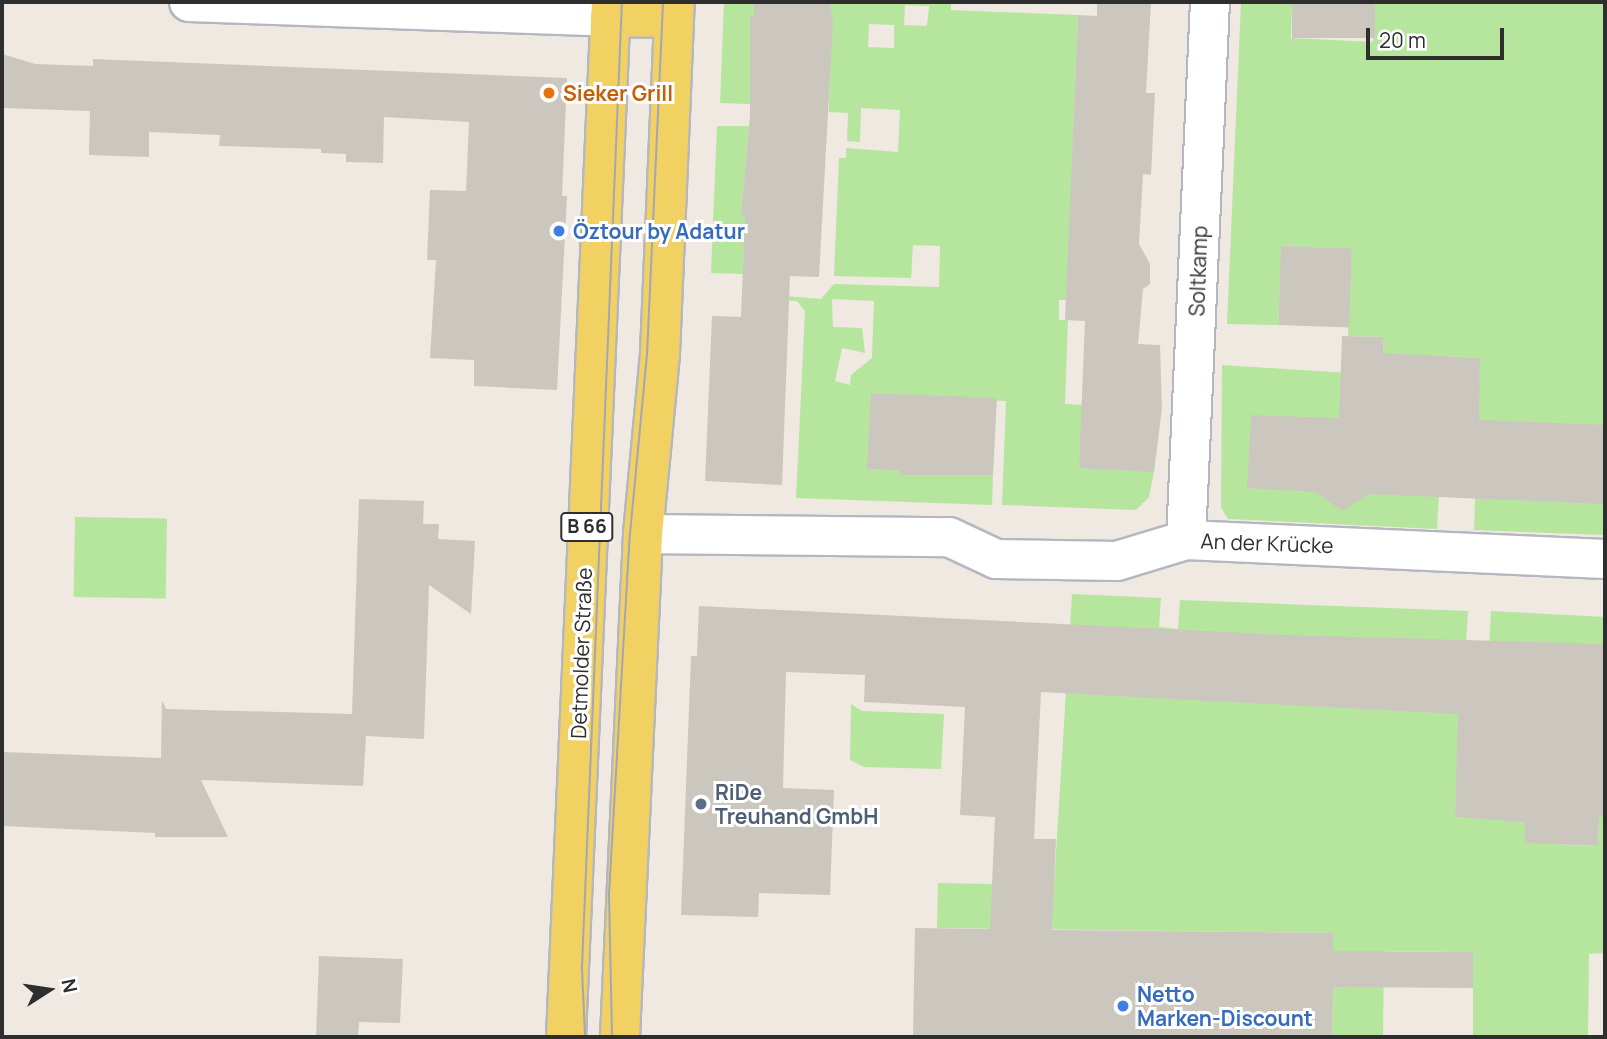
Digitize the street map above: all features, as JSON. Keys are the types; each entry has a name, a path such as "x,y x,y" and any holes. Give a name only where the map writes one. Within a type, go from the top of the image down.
{"main road":[{"path":"610,9 674,10"},
{"name":"Detmolder Straße","path":"566,1037 610,9"},
{"name":"B 66","path":"620,1037 643,534 660,354 674,10"}],"street":[{"path":"189,2 610,9"},
{"name":"Soltkamp","path":"1186,540 1210,2"},
{"name":"An der Krücke","path":"643,534 949,537 996,559 1117,561 1186,540 1605,559"}],"green space":[{"path":"724,2 754,2 754,16 750,16 750,104 720,103"},
{"path":"830,2 951,2 951,10 1078,15 1069,245 1085,300 1059,300 1059,320 1068,320 1065,404 1082,405 1154,472 1149,497 1136,510 1002,505 1006,401 872,393 868,469 900,471 900,475 993,475 992,505 796,498 805,311 797,301 751,299 751,293 821,299 834,284 939,287 940,246 913,245 911,278 834,276 839,158 846,158 846,148 898,152 900,110 861,108 860,142 847,141 848,113 829,112","holes":["905,5 929,6 927,26 904,25","869,24 894,25 894,48 868,47","832,299 874,301 872,358 851,375 850,385 835,381 842,348 865,353 862,328 833,327"]},
{"path":"1241,2 1292,2 1291,38 1373,42 1375,2 1605,2 1605,535 1474,530 1480,358 1440,356 1443,423 1437,529 1228,519 1221,507 1222,365 1381,375 1384,337 1348,336 1352,249 1282,246 1278,325 1227,324"},
{"path":"717,126 749,126 741,215 745,216 743,274 711,273"},
{"path":"75,517 167,519 166,599 74,597"},
{"path":"1072,594 1161,598 1159,627 1178,629 1180,600 1468,611 1455,817 1562,822 1561,845 1598,846 1599,817 1605,817 1605,953 1589,954 1588,1037 1473,1037 1473,952 1384,951 1383,1037 1332,1037 1333,933 937,928 938,883 1054,885"},
{"path":"1491,611 1605,617 1603,647 1489,641"},
{"path":"851,704 862,711 944,714 941,769 864,767 850,760"}],"building":[{"path":"754,2 830,2 833,22 819,277 790,276 782,485 705,481 712,316 741,317 745,216 741,215 750,115 750,16 754,16"},
{"path":"1097,2 1151,2 1146,93 1155,93 1151,175 1143,174 1139,244 1150,264 1150,284 1143,289 1138,344 1160,345 1162,408 1154,472 1079,468 1085,321 1065,320 1078,15 1097,16"},
{"path":"1292,2 1375,2 1375,38 1292,38"},
{"path":"2,54 35,64 93,66 93,59 567,78 562,196 567,196 557,390 474,386 474,360 430,358 436,260 427,260 430,190 466,191 469,122 384,117 383,163 346,162 346,154 321,153 321,149 219,146 220,135 149,132 149,157 89,155 90,111 2,108"},
{"path":"1281,246 1352,248 1349,327 1278,325"},
{"path":"1342,336 1384,337 1383,353 1480,358 1479,420 1605,425 1605,504 1369,494 1342,511 1316,492 1247,488 1251,415 1339,418"},
{"path":"871,393 997,398 993,475 900,475 900,471 867,469"},
{"path":"359,499 424,501 423,524 439,524 438,539 475,541 471,614 429,585 424,739 366,736 363,786 201,780 228,837 155,837 155,833 2,826 2,752 161,758 162,700 166,709 352,714"},
{"path":"699,606 1286,635 1605,644 1605,817 1599,817 1598,846 1525,843 1525,822 1455,817 1458,714 1041,692 1034,839 1056,839 1052,930 1333,933 1333,951 1473,952 1473,988 1333,987 1332,1037 913,1037 915,928 990,929 995,817 960,815 965,707 864,702 865,675 786,672 783,788 834,790 830,895 759,893 758,917 681,915 691,656 697,656"},
{"path":"319,956 403,959 400,1023 359,1022 358,1037 316,1037"}],"tram line":[{"path":"585,1037 582,967 622,2"},
{"path":"612,1037 609,894 630,534 647,355 663,2"}],"place":[{"name":"Sieker Grill","path":"549,93"},
{"name":"Öztour by Adatur","path":"559,231"},
{"name":"RiDe Treuhand GmbH","path":"701,804"},
{"name":"Netto Marken-Discount","path":"1123,1006"}]}
